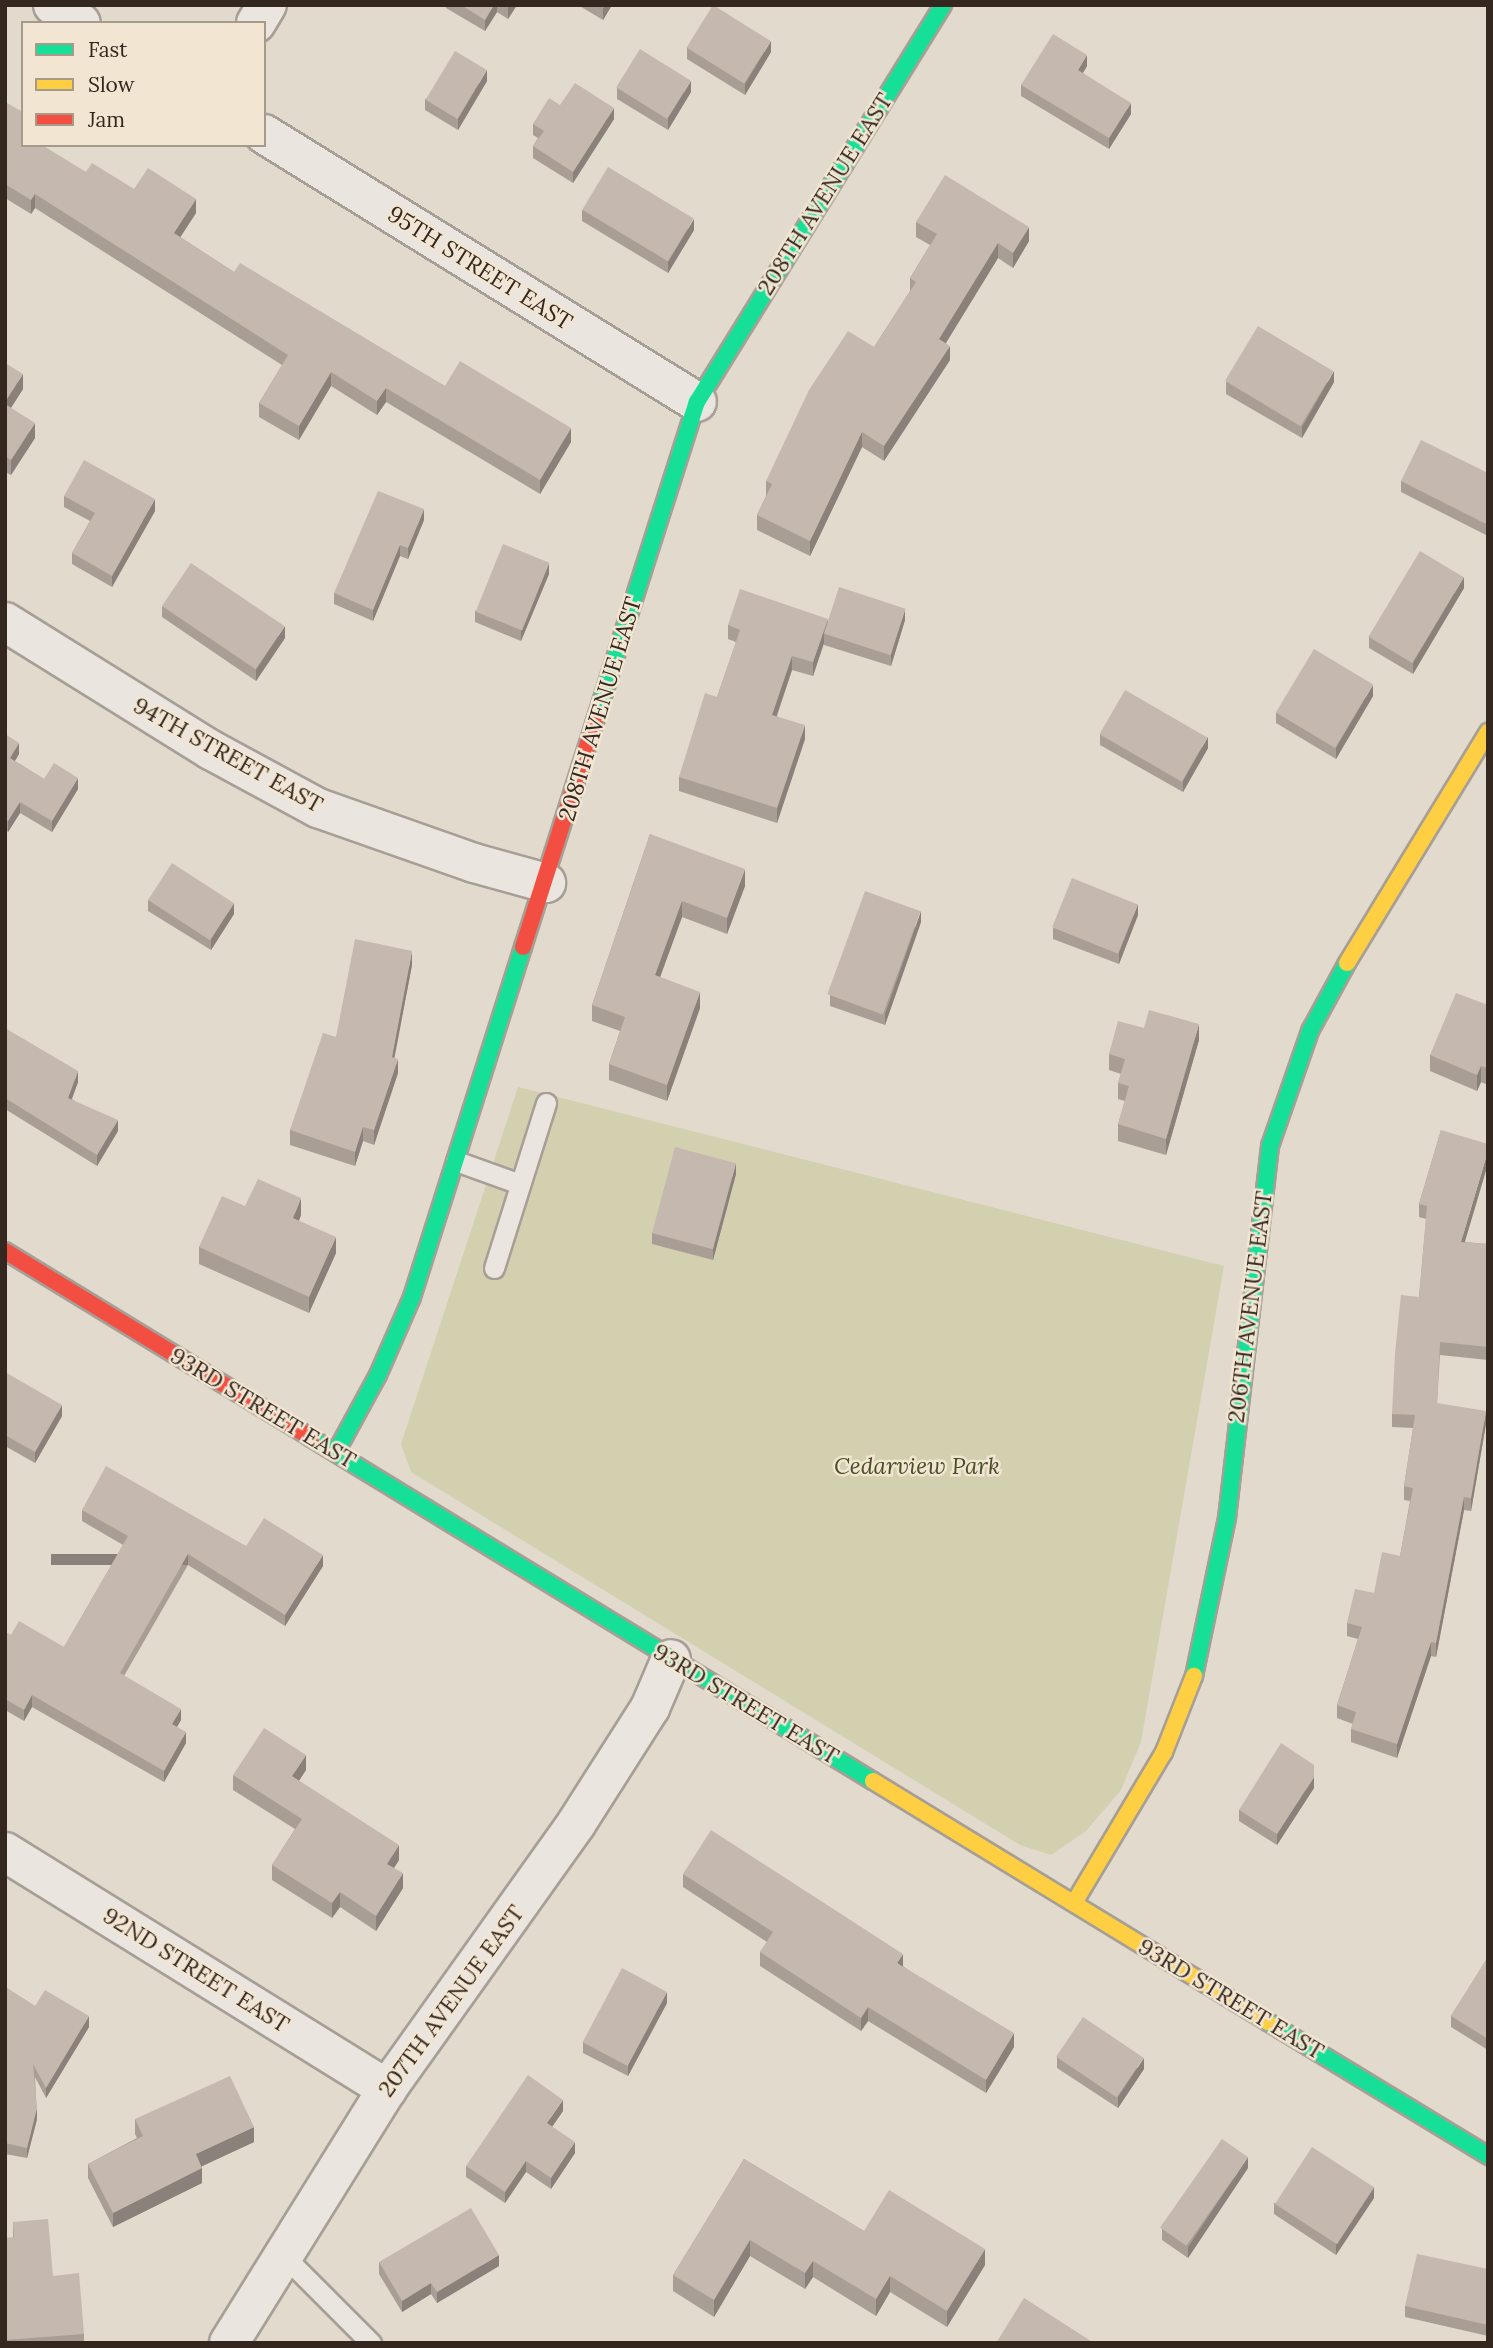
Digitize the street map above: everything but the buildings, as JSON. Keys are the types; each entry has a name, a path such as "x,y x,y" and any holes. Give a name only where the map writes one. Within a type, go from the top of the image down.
{"street":[{"path":"53,5 79,21"},
{"path":"257,21 267,5"},
{"name":"208TH AVENUE EAST","path":"336,1452 378,1375 412,1297 697,402 943,5"},
{"name":"95TH STREET EAST","path":"266,135 697,402"},
{"name":"94TH STREET EAST","path":"5,622 211,750 318,808 474,863 546,883"},
{"name":"206TH AVENUE EAST","path":"1074,1903 1164,1752 1201,1657 1227,1518 1258,1227 1270,1146 1283,1103 1310,1031 1373,915 1488,732"},
{"name":"93RD STREET EAST","path":"5,1251 1488,2156"},
{"name":"207TH AVENUE EAST","path":"229,2343 285,2258 387,2089 576,1824 650,1708 671,1659"},
{"name":"92ND STREET EAST","path":"5,1852 387,2089"}],"lane":[{"path":"494,1268 546,1103"},
{"path":"456,1161 520,1184"},
{"path":"285,2258 371,2343"}],"green space":[{"name":"Cedarview Park","path":"518,1087 1224,1266 1141,1742 1121,1790 1086,1831 1051,1855 1020,1845 411,1472 401,1444"}],"traffic: fast":[{"path":"595,721 697,402 943,5"},
{"path":"336,1452 378,1375 412,1297 523,947"},
{"path":"1194,1676 1227,1518 1270,1146 1310,1031 1347,963"},
{"path":"311,1438 873,1781"},
{"path":"1268,2022 1488,2156"}],"traffic: slow":[{"path":"1347,963 1488,732"},
{"path":"1074,1903 1164,1752 1194,1676"},
{"path":"873,1781 1268,2022"}],"traffic: jam":[{"path":"523,947 595,721"},
{"path":"5,1251 311,1438"}]}
